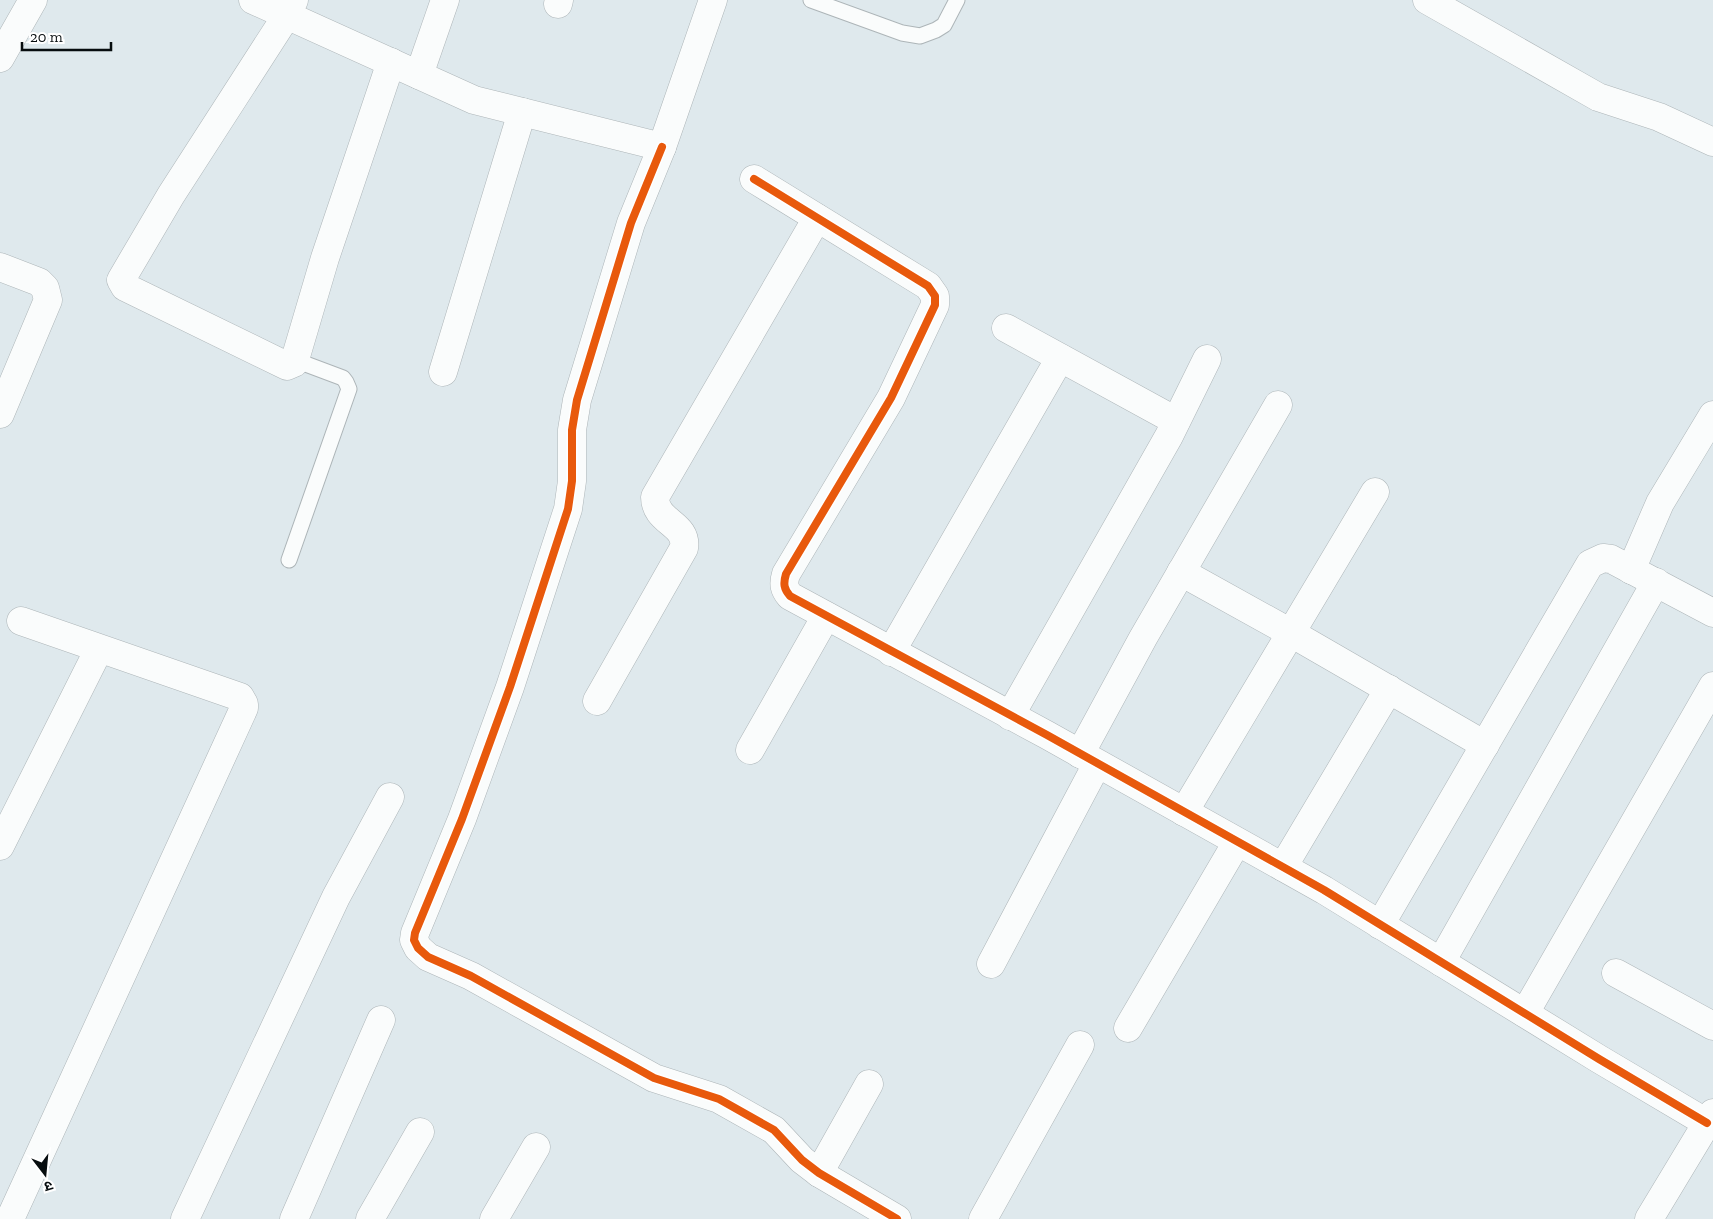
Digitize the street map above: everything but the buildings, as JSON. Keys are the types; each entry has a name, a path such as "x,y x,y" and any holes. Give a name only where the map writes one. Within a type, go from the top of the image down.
{"street":[{"path":"0,58 33,0"},
{"path":"253,0 290,8 391,62 474,100 662,147"},
{"path":"419,75 445,0"},
{"path":"714,0 662,147 631,223 577,400 572,430 572,480 568,508 510,687 462,819 415,933 414,940 418,948 428,957 471,976 654,1078 719,1099 774,1130 802,1160 819,1173 897,1219"},
{"path":"1427,0 1598,97 1659,117 1713,142"},
{"path":"290,8 171,195 121,280 125,287 286,366 294,362 325,258 391,62"},
{"path":"443,372 522,112"},
{"path":"754,179 928,286 935,296 935,305 891,398 786,574 785,590 790,596 1324,890 1525,1013 1710,1118 1649,1219"},
{"path":"597,701 684,548 683,534 660,514 655,506 655,498 817,218"},
{"path":"0,267 39,282 45,288 48,300 0,414"},
{"path":"1006,328 1176,421"},
{"path":"891,652 1060,358"},
{"path":"1010,716 1176,421 1207,359"},
{"path":"991,964 1089,759 1143,638 1278,405"},
{"path":"1631,570 1660,504 1713,415"},
{"path":"1184,812 1375,492"},
{"path":"1380,925 1590,564 1603,558 1611,559 1713,612"},
{"path":"1181,572 1485,745"},
{"path":"1441,962 1656,582"},
{"path":"750,750 826,616"},
{"path":"10,1219 244,708 240,697 21,621"},
{"path":"0,846 99,648"},
{"path":"1525,1013 1713,686"},
{"path":"1283,868 1389,689"},
{"path":"185,1219 336,897 390,796"},
{"path":"1128,1028 1237,842"},
{"path":"1616,973 1713,1026"},
{"path":"294,1219 381,1020"},
{"path":"983,1219 1080,1045"},
{"path":"819,1173 869,1084"},
{"path":"370,1219 420,1132"},
{"path":"494,1219 536,1147"}],"lane":[{"path":"811,0 902,32 920,36 944,25 957,0"},
{"path":"289,560 349,390 343,378 295,360"}],"cycle path":[{"path":"662,147 631,223 577,400 572,430 572,481 568,509 510,687 462,819 415,933 414,940 418,948 428,957 471,976 654,1078 719,1099 774,1130 802,1160 819,1173 897,1219"},
{"path":"754,179 928,286 935,296 935,305 891,398 786,574 785,586 790,596 1047,735 1324,890 1707,1123"}]}
